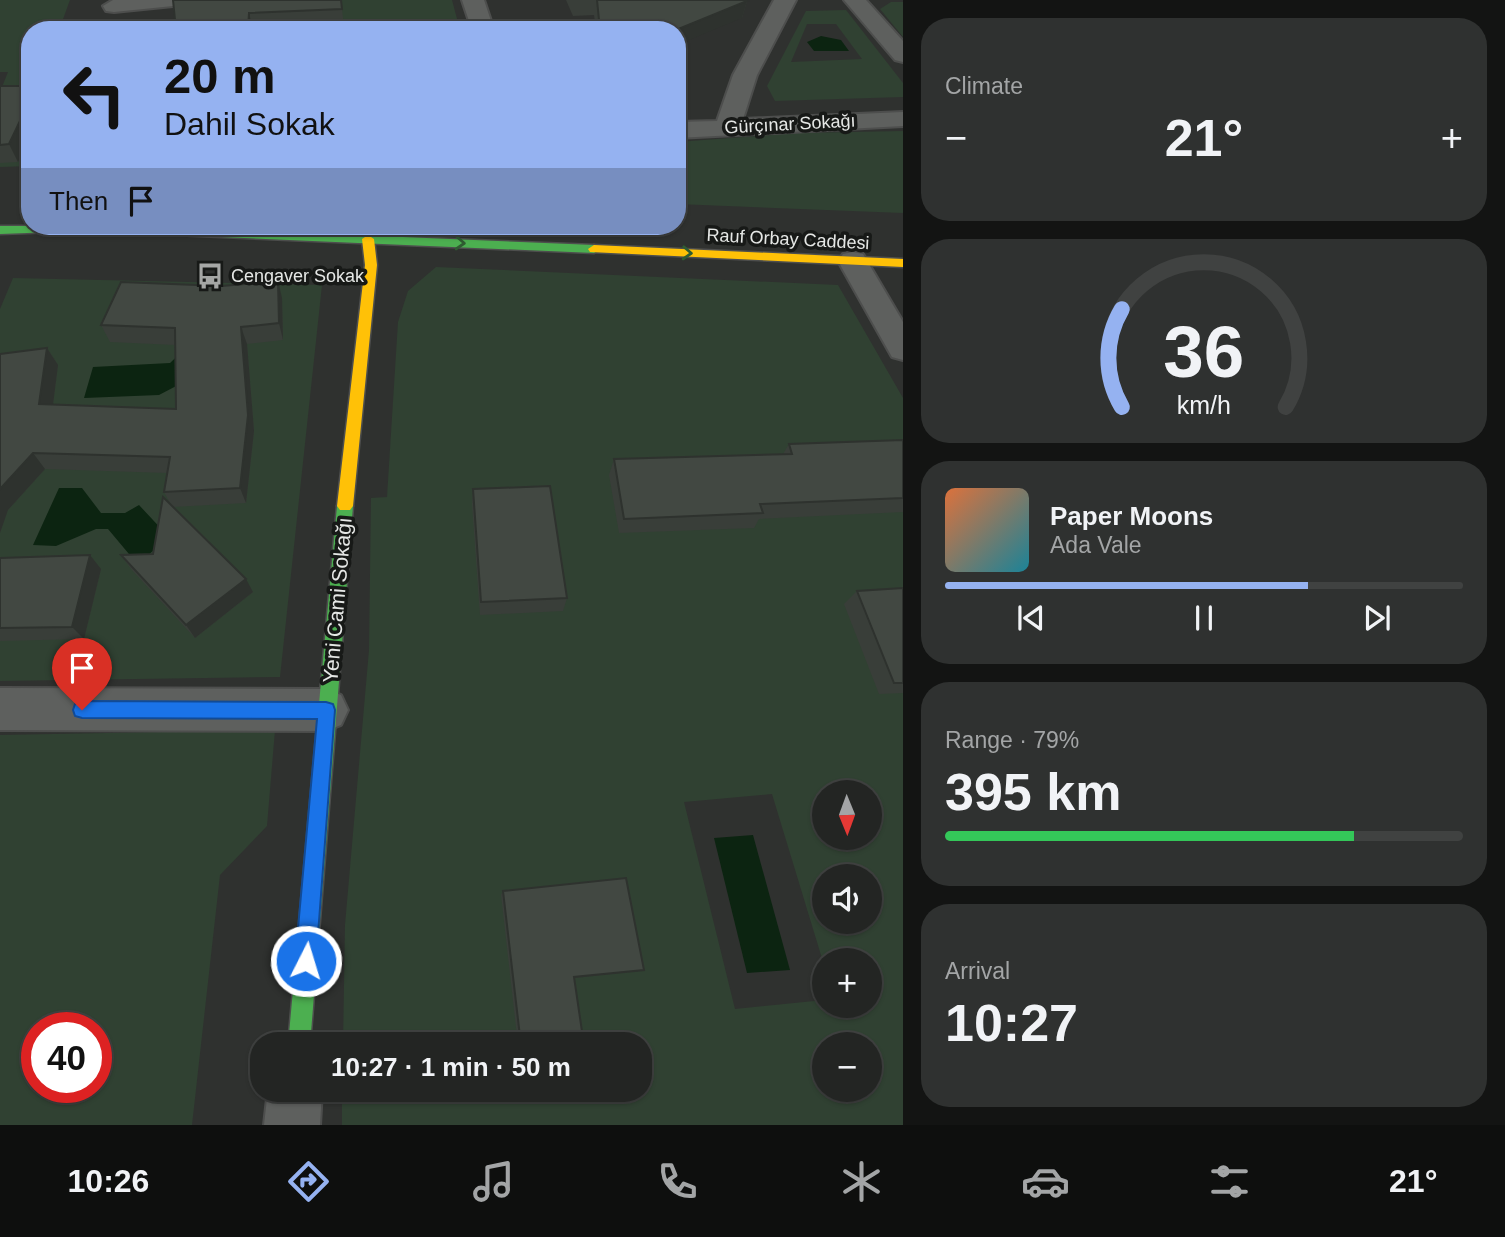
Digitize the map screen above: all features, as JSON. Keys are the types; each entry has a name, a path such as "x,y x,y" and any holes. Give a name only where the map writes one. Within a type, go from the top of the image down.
{"street":[{"path":"116,21 113,3 173,0"},
{"path":"473,0 480,21"},
{"path":"728,126 745,75 785,0"},
{"path":"855,0 903,55"},
{"name":"Gürçınar Sokağı","path":"686,129 903,119"},
{"name":"Rauf Orbay Caddesi","path":"1,231 21,230"},
{"name":"Rauf Orbay Caddesi","path":"273,235 903,263"},
{"name":"Yeni Cami Sokağı","path":"300,1032 326,710 352,429 371,265 368,239"},
{"path":"853,261 903,349"},
{"path":"0,709 326,710"},
{"path":"292,1125 294,1102"}],"shaded area":[{"path":"0,0 70,0 62,21 21,21 21,166 0,167 0,92 8,72 0,72"},
{"path":"274,0 452,0 458,21 179,21 183,5"},
{"path":"891,2 903,2 903,37 880,9"},
{"path":"846,10 903,83 903,97 775,101 767,86 806,11","holes":["807,24 836,24 862,59 791,62"]},
{"path":"821,36 841,40 849,51 814,51 807,42"},
{"path":"903,131 903,213 686,204 686,141 799,133"},
{"path":"436,267 838,285 903,398 903,1125 342,1125 342,1102 652,1102 652,1032 343,1032 345,925 369,650 371,498 387,497 398,322 408,291","holes":["772,794 812,926 812,864 882,864 882,934 815,934 819,948 882,948 882,1018 812,1018 812,1001 735,1009 684,802"]},
{"path":"13,278 322,285 280,677 0,681 0,309"},
{"path":"193,341 201,373 159,395 84,398 93,367 170,363"},
{"path":"59,488 82,488 101,513 125,513 139,505 167,535 165,541 142,560 134,560 108,529 96,529 56,546 33,545"},
{"path":"275,730 267,826 220,875 192,1125 0,1125 0,735"},
{"path":"753,835 790,970 747,973 714,838"}],"building":[{"path":"173,0 341,0 342,9 249,13 249,21 175,21"},
{"path":"597,0 747,1 686,26 686,21 599,21"},
{"path":"0,86 21,86 21,119 9,144 0,145"},
{"path":"278,281 279,323 241,327 248,415 240,488 164,492 170,457 33,453 0,489 0,354 47,348 39,404 176,409 175,328 101,325 121,282 222,286"},
{"path":"903,440 903,498 760,504 763,513 624,519 614,459 792,454 789,444"},
{"path":"550,486 567,598 481,602 473,489"},
{"path":"163,497 246,579 186,625 121,555 153,554"},
{"path":"90,555 72,627 0,628 0,558"},
{"path":"903,588 903,683 894,683 857,591"},
{"path":"626,878 644,970 574,977 582,1032 519,1032 503,891"}],"traffic: fast":[{"path":"0,230 21,229"},
{"path":"268,235 594,249"},
{"path":"300,1032 345,506"}],"traffic: slow":[{"path":"345,506 371,265 368,239"},
{"path":"594,249 903,263"}],"place":[{"name":"Cengaver Sokak","path":"210,276"}],"route":[{"path":"82,710 326,710 306,961"}]}
